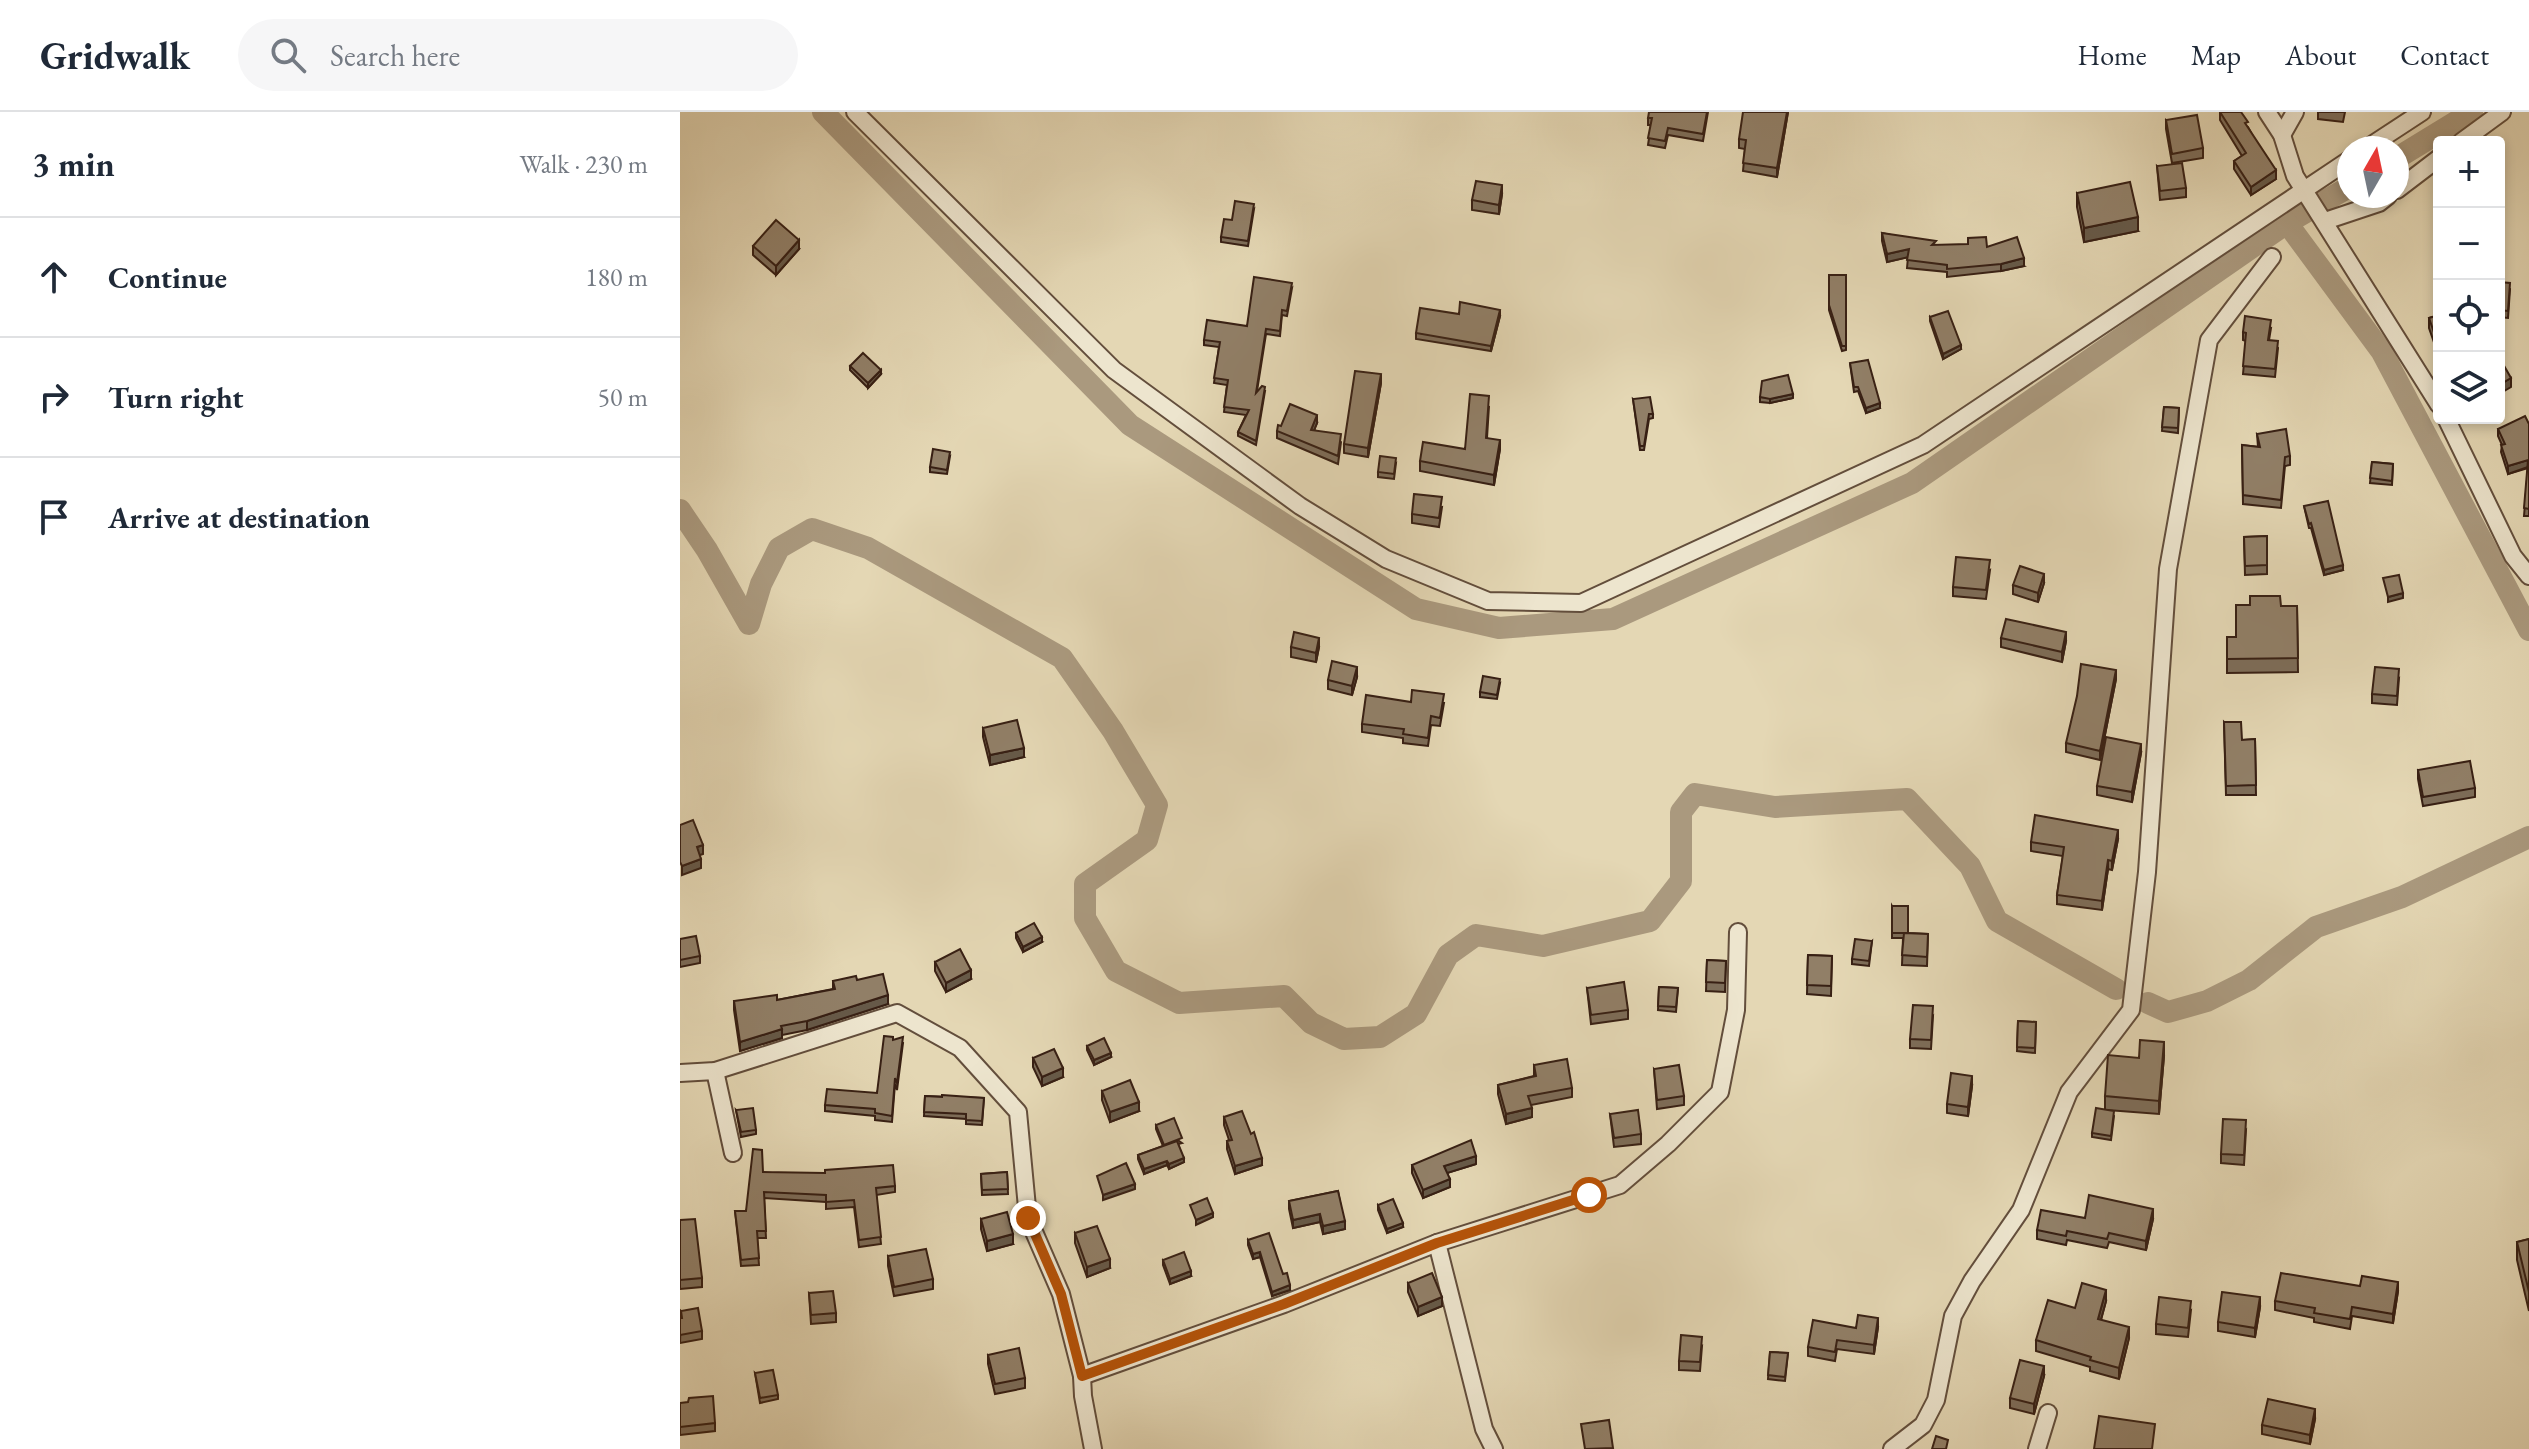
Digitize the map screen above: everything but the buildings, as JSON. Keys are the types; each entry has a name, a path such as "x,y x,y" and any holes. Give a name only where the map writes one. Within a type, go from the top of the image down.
{"street":[{"path":"855,112 1114,370 1324,521 1386,559 1488,601 1581,603 1923,445 2337,168"},
{"path":"2267,112 2282,135 2295,176 2433,395"},
{"path":"2282,135 2295,112"},
{"path":"2385,136 2422,112"},
{"path":"2469,136 2502,112"},
{"path":"2409,181 2433,163"},
{"path":"2324,221 2364,208"},
{"path":"1892,1449 1923,1425 1936,1400 1953,1316 1972,1281 2021,1210 2069,1092 2131,1010 2147,872 2168,569 2209,340 2272,257"},
{"path":"2449,424 2513,556 2529,576"},
{"path":"1082,1376 1284,1304 1437,1243 1620,1185 1668,1144 1720,1092 1736,1010 1738,932"},
{"path":"680,1073 715,1071 897,1013 960,1048 1018,1112 1028,1218 1061,1294 1082,1376 1093,1449"},
{"path":"715,1071 733,1153"},
{"path":"1437,1243 1484,1429 1494,1449"},
{"path":"2037,1449 2048,1413"}],"waterway":[{"path":"823,112 1130,425 1416,609 1499,628 1613,619 1912,483 2287,223 2337,194"},
{"path":"2409,151 2472,112"},
{"path":"2287,223 2382,352 2529,630"},
{"path":"680,510 749,624 761,584 779,548 812,529 868,548 1062,658 1113,731 1157,805 1147,840 1085,884 1085,918 1116,971 1179,1003 1284,996 1311,1023 1344,1039 1380,1037 1416,1014 1448,955 1476,935 1543,946 1650,921 1681,881 1681,812 1695,794 1775,807 1907,799 1970,866 1997,921 2116,989"},
{"path":"2148,1003 2168,1012 2207,1001 2249,980 2316,927 2402,897 2529,837"}],"route":[{"path":"1028,1218 1061,1294 1082,1376 1284,1304 1437,1243 1589,1195"}]}
